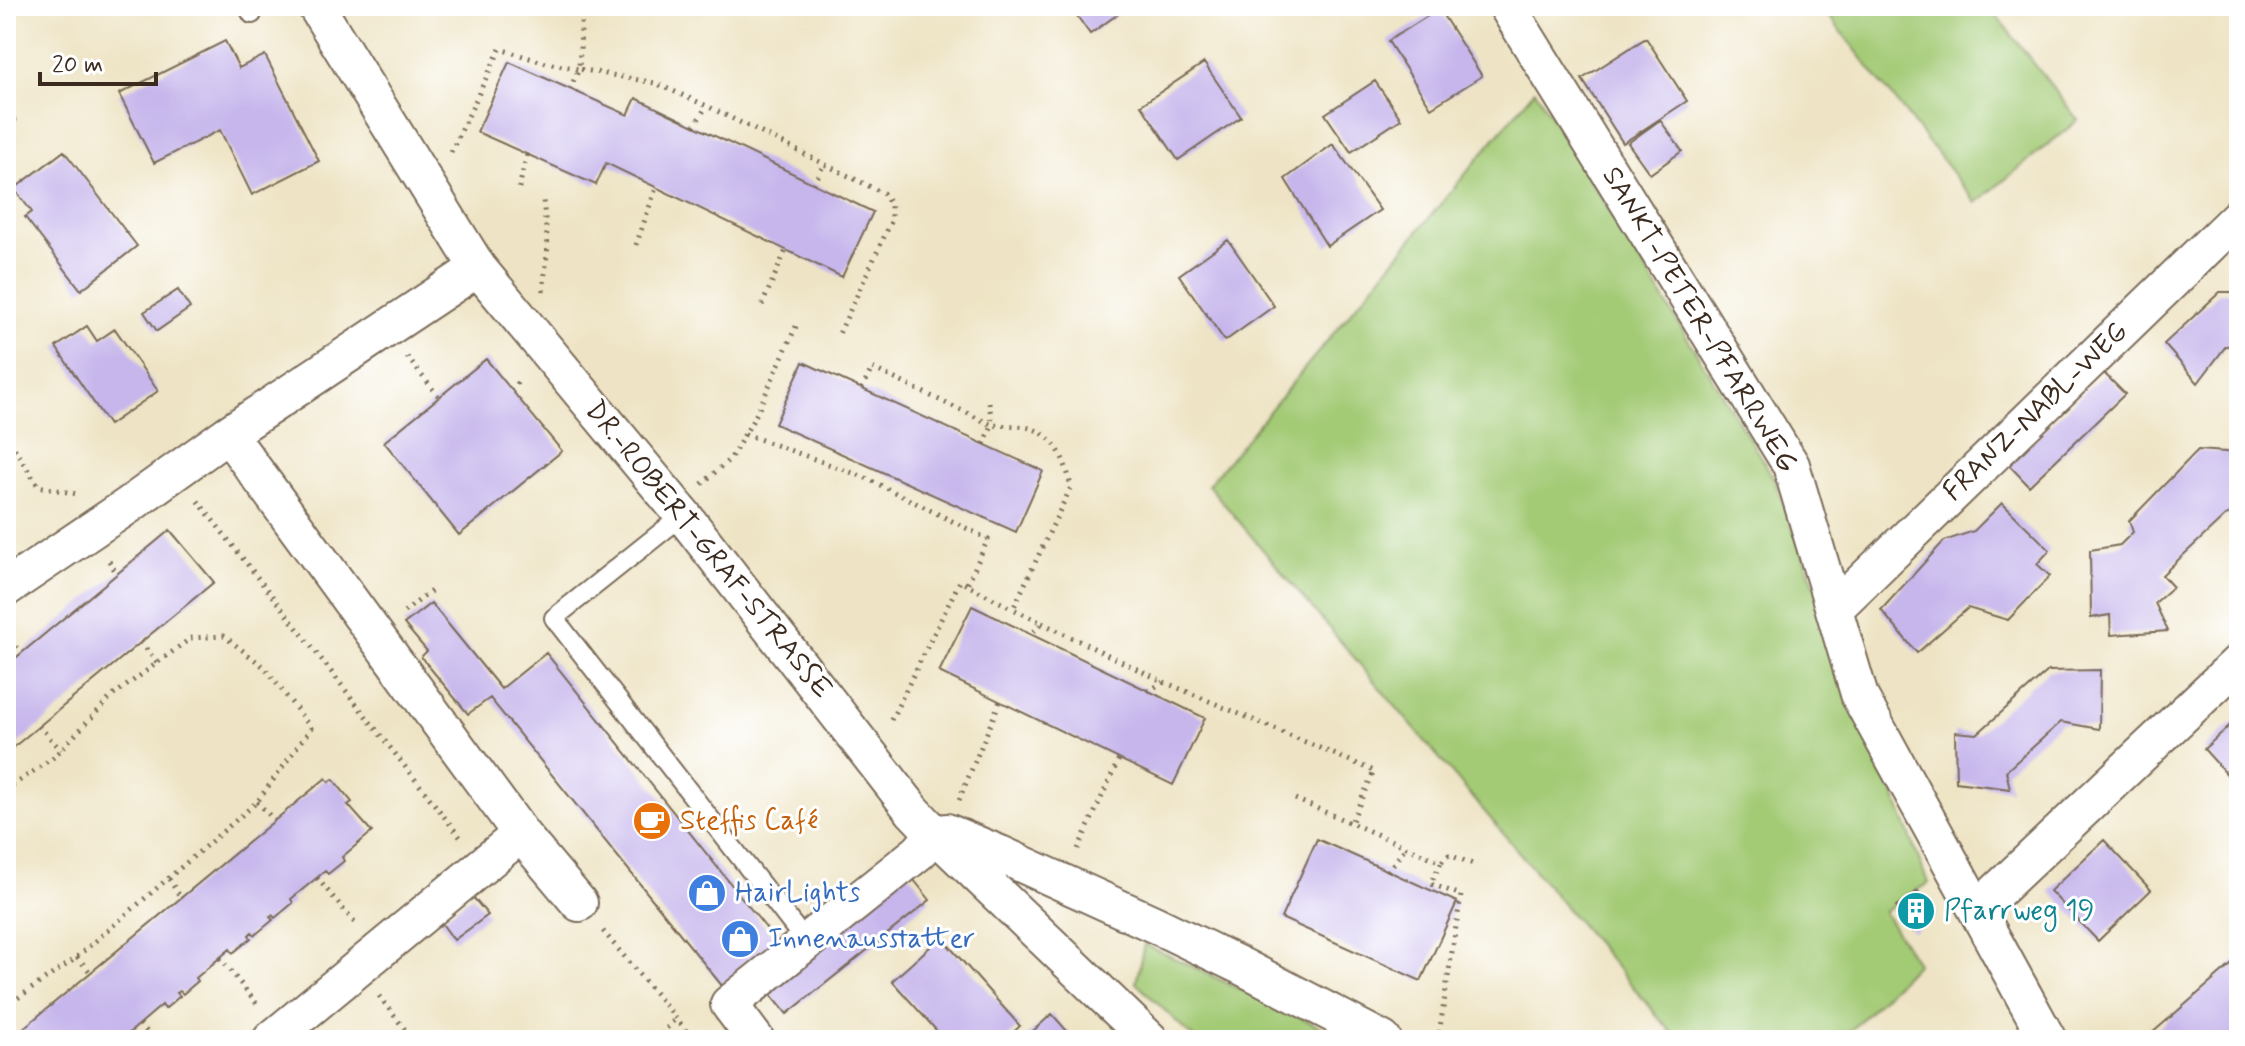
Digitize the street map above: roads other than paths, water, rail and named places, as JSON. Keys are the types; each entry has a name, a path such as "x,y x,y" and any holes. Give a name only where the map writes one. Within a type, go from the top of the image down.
{"street":[{"name":"DR.-ROBERT-GRAF-STRASSE","path":"316,6 478,268 689,502 884,773 1150,1040"},
{"name":"SANKT-PETER-PFARRWEG","path":"1507,6 1791,465 1860,697 2048,1040"},
{"name":"FRANZ-NABL-WEG","path":"1834,609 2239,216"},
{"path":"6,588 228,434 478,268"},
{"path":"228,434 521,834 579,903"},
{"path":"1977,910 2239,662"},
{"name":"DR.-ROBERT-GRAF-STRASSE","path":"941,833 1156,925 1383,1040"},
{"path":"756,1040 729,1004 941,833"},
{"path":"276,1036 521,834"}],"lane":[{"path":"689,502 554,618 806,942"}],"place":[{"name":"Steffis Café","path":"652,821"},
{"name":"HairLights","path":"707,893"},
{"name":"Pfarrweg 19","path":"1916,911"},
{"name":"Innenausstatter","path":"740,939"}]}
